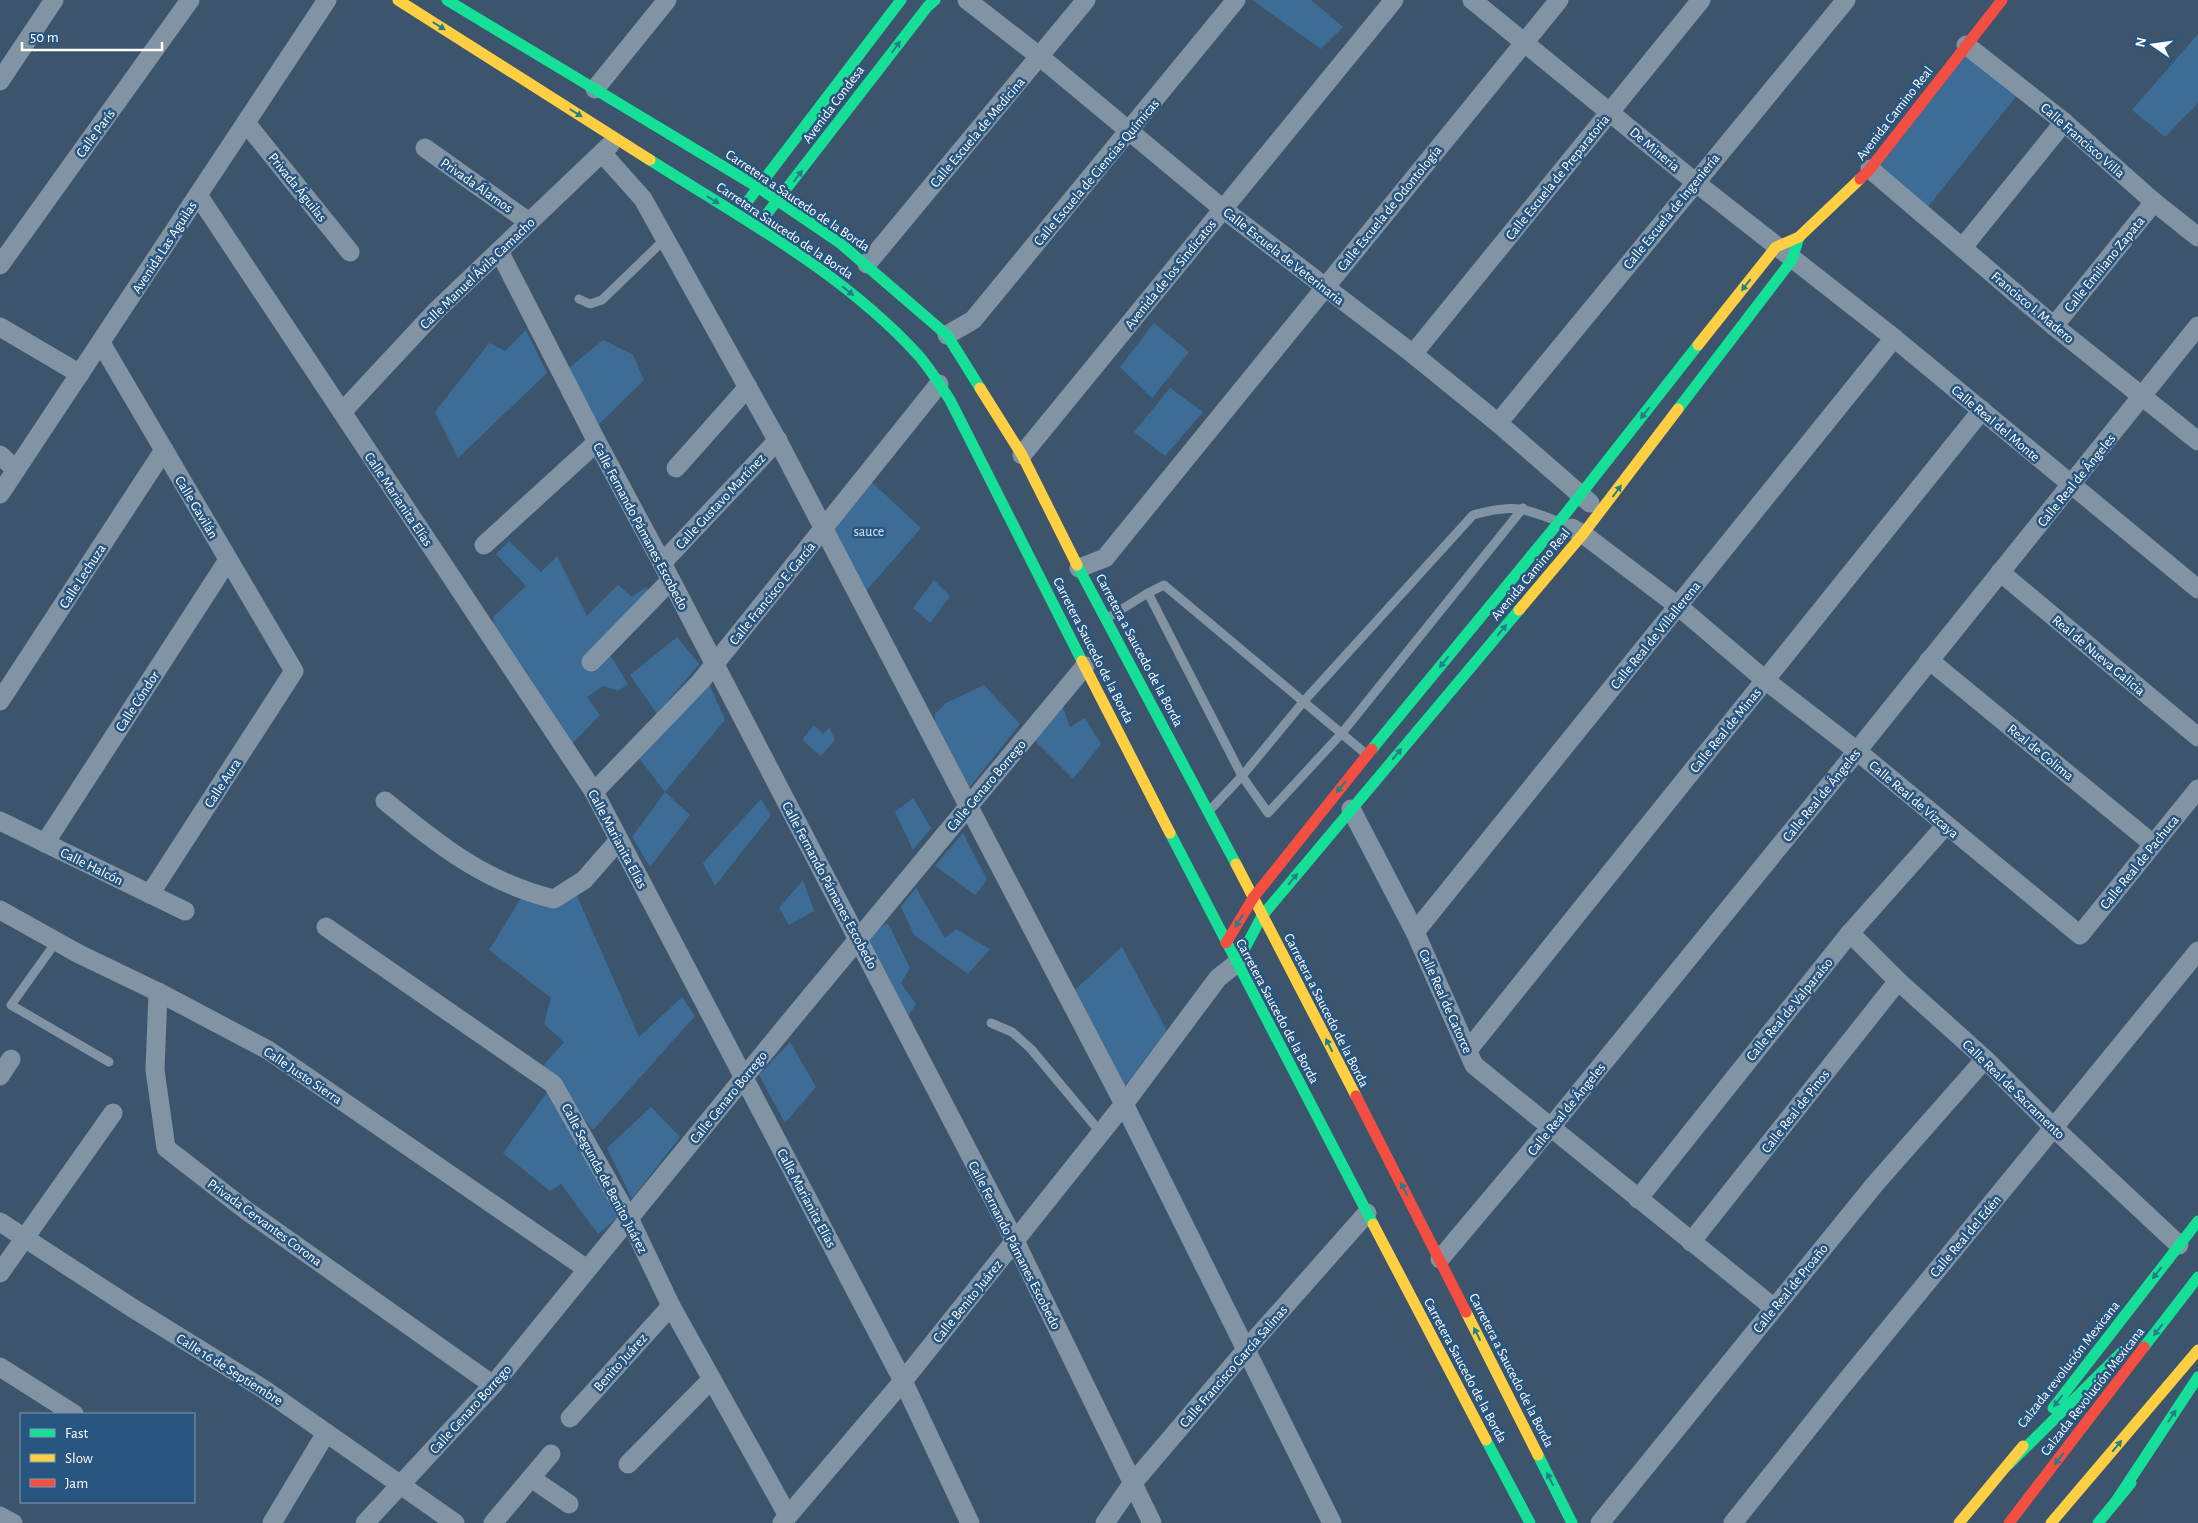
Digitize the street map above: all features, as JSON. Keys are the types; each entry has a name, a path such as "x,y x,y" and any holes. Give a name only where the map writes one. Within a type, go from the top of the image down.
{"street":[{"path":"0,80 54,0"},
{"name":"Calle París","path":"0,265 190,0"},
{"name":"Avenida Las Aguilas","path":"0,494 327,0"},
{"name":"Carretera Saucedo de la Borda","path":"398,0 786,246 861,302 920,357 950,400 1522,1519"},
{"name":"Carretera a Saucedo de la Borda","path":"446,0 758,188 840,243 867,264 947,335 1022,455 1079,568 1209,811 1252,898 1440,1259 1572,1523"},
{"path":"595,89 667,0"},
{"name":"Calle Escuela de Veterinaria","path":"967,0 1040,56 1223,209 1413,354 1498,423 1600,513"},
{"name":"Calle Escuela de Medicina","path":"867,264 1086,0"},
{"name":"Calle Escuela de Ciencias Químicas","path":"947,335 973,320 1130,132 1236,0"},
{"name":"Avenida de los Sindicatos","path":"1022,455 1394,0"},
{"name":"De Mineria","path":"1472,0 1792,260"},
{"name":"Calle Escuela de Odontología","path":"1079,568 1104,558 1559,0"},
{"name":"Calle Escuela de Preparatoria","path":"1413,354 1702,0"},
{"name":"Calle Escuela de Ingeniería","path":"1498,423 1694,182 1846,0"},
{"path":"896,2 915,22"},
{"name":"Avenida Condesa","path":"737,215 896,2"},
{"name":"Avenida Condesa","path":"756,227 915,22 928,2"},
{"name":"Avenida Camino Real","path":"1237,963 1262,916 1352,808 1376,762 1580,495 1776,247 1799,237 1870,169 1966,45 1994,3"},
{"name":"Calle Francisco Villa","path":"1966,45 2064,122 2154,202 2198,237"},
{"path":"1963,247 2064,122"},
{"name":"Privada Águilas","path":"246,123 350,252"},
{"name":"Calle Manuel Ávila Camacho","path":"342,412 437,310 602,154 615,138"},
{"name":"Privada Álamos","path":"425,148 529,222"},
{"path":"602,154 643,199 778,440 1124,1104 1332,1523"},
{"name":"Francisco I. Madero","path":"1870,169 2054,326 2198,441"},
{"name":"Calle Marianita Elías","path":"198,195 594,792 903,1381 970,1523"},
{"name":"Calle Emiliano Zapata","path":"2054,326 2154,202"},
{"name":"Avenida Camino Real","path":"1226,943 1252,898 1328,802 1376,762 1583,534 1792,260 1799,237"},
{"name":"Calle Fernando Pámanes Escobedo","path":"499,251 596,442 671,580 1015,1241 1152,1523"},
{"name":"Calle Real del Monte","path":"1792,260 1894,338 2198,589"},
{"name":"Calle Real de Ángeles","path":"1440,1259 1551,1127 1857,752 2198,326"},
{"path":"0,327 80,374"},
{"name":"Calle Real de Villallerena","path":"1415,932 1894,338"},
{"name":"Calle Gavilán","path":"100,343 294,671"},
{"name":"Calle Francisco E. García","path":"594,792 701,681 939,384"},
{"path":"676,468 748,387"},
{"name":"Calle Real de Minas","path":"1468,1050 1982,410"},
{"name":"Calle Gustavo Martínez","path":"662,563 778,440"},
{"path":"484,545 596,442"},
{"name":"Calle Lechuza","path":"0,701 164,450"},
{"path":"0,455 16,470"},
{"name":"Calle Real de Vizcaya","path":"1559,522 1583,534 1678,606 1765,680 1857,752 2080,935"},
{"name":"Calle Cóndor","path":"45,843 228,560"},
{"name":"Real de Nueva Galicia","path":"2000,572 2198,737"},
{"path":"592,662 671,580"},
{"name":"Real de Colima","path":"1929,660 2153,844"},
{"name":"Calle Genaro Borrego","path":"365,1523 493,1385 858,939 1085,666"},
{"name":"Calle Aura","path":"150,894 294,671"},
{"name":"Calle Real de Pachuca","path":"2080,935 2198,789"},
{"path":"385,802 444,849 485,873 525,892 554,899 584,880 619,840"},
{"name":"Calle Real de Catorce","path":"1352,808 1415,932 1474,1065 1774,1308"},
{"name":"Calle Halcón","path":"0,821 185,911"},
{"name":"Calle Real de Valparaíso","path":"1638,1199 1850,933 1946,825"},
{"name":"Calle Justo Sierra","path":"0,910 56,942 158,992 268,1050 588,1269"},
{"name":"Calle Segunda de Benito Juárez","path":"326,927 553,1084 629,1218 671,1306 785,1519"},
{"name":"Calle Real de Sacramento","path":"1850,933 1898,981 1985,1059 2054,1128 2179,1245"},
{"name":"Calle Benito Juárez","path":"1218,978 1226,943"},
{"name":"Calle Real del Edén","path":"1733,1523 1838,1391 2198,951"},
{"name":"Calle Benito Juárez","path":"785,1519 903,1381 1124,1104 1218,978 1237,963"},
{"name":"Calle Real de Pinos","path":"1691,1242 1898,981"},
{"name":"Privada Cervantes Corona","path":"158,992 155,1070 166,1148 247,1211 493,1385"},
{"path":"0,1076 11,1059"},
{"name":"Calle Real de Proaño","path":"1600,1523 1876,1184 1985,1059"},
{"path":"0,1273 113,1113"},
{"name":"Calle Francisco García Salinas","path":"1105,1523 1132,1484 1367,1213"},
{"name":"Calzada revolución Mexicana","path":"1959,1523 2010,1464 2198,1221"},
{"name":"Calle 16 de Septiembre","path":"0,1222 134,1309 265,1390 455,1523"},
{"path":"2010,1464 2198,1275"},
{"name":"Calzada Revolución Mexicana","path":"2009,1523 2198,1275"},
{"name":"Benito Juárez","path":"570,1418 671,1306"},
{"path":"2051,1523 2198,1350"},
{"path":"0,1367 72,1413"},
{"path":"2116,1501 2198,1377"},
{"path":"628,1464 711,1380"},
{"path":"2098,1523 2186,1417"},
{"path":"272,1523 326,1433"},
{"path":"493,1523 551,1454"},
{"path":"531,1478 569,1504"},
{"path":"0,1516 12,1523"}],"lane":[{"path":"580,299 590,304 602,300 666,238"},
{"path":"1209,811 1242,776 1304,701 1473,514 1498,508 1523,508 1559,522"},
{"path":"1148,593 1242,776 1268,813 1342,733 1523,508"},
{"path":"1107,618 1164,585 1376,762"},
{"path":"56,942 11,1006 109,1062"},
{"path":"991,1023 1012,1032 1031,1049 1101,1133"}],"green space":[{"path":"1252,0 1311,0 1343,27 1321,49"},
{"path":"2198,34 2198,103 2165,137 2132,110"},
{"path":"1966,45 2022,89 1923,213 1870,169"},
{"path":"1154,323 1189,352 1152,398 1120,367"},
{"path":"526,330 547,373 458,458 435,412 489,343 505,351"},
{"path":"603,340 633,355 644,380 595,428 568,369"},
{"path":"1170,388 1203,412 1165,456 1134,432"},
{"name":"sauce","path":"865,476 921,528 860,598 823,528"},
{"path":"509,541 541,572 557,556 587,616 618,585 632,597 646,587 652,593 610,655 628,684 618,691 603,686 587,697 600,715 570,746 527,673 494,626 493,617 526,586 496,554"},
{"path":"934,580 950,596 930,623 913,608"},
{"path":"677,637 699,664 657,714 630,675"},
{"path":"709,684 725,720 665,792 638,757"},
{"path":"984,685 1020,724 969,788 934,726 935,714 946,703"},
{"path":"1059,697 1070,727 1085,718 1101,744 1073,779 1028,734"},
{"path":"814,725 823,734 829,727 835,740 821,756 802,740"},
{"path":"665,792 690,815 650,867 632,837"},
{"path":"913,798 931,828 913,850 895,812"},
{"path":"761,799 771,815 715,886 703,863"},
{"path":"963,833 987,880 975,895 935,866"},
{"path":"803,880 814,911 789,925 779,908"},
{"path":"573,887 639,1037 682,997 695,1016 593,1130 542,1067 564,1042 544,1024 551,998 489,950 525,892"},
{"path":"916,888 945,938 956,929 990,949 968,974 914,935 901,907"},
{"path":"888,923 910,968 901,983 916,1004 902,1025 858,939"},
{"path":"1122,947 1167,1031 1119,1093 1068,996"},
{"path":"790,1042 816,1087 785,1123 759,1075"},
{"path":"553,1084 625,1211 598,1234 561,1184 550,1191 503,1153"},
{"path":"651,1107 680,1137 632,1199 607,1148"}],"traffic: fast":[{"path":"447,0 759,188 840,243 947,335 980,388"},
{"path":"747,202 901,0"},
{"path":"766,215 928,6 935,0"},
{"path":"650,160 792,249 859,299 890,326 919,356 950,400 1082,661"},
{"path":"1678,409 1792,260 1799,237"},
{"path":"1372,749 1559,522 1698,345"},
{"path":"1077,565 1236,864"},
{"path":"1237,963 1262,916 1519,610"},
{"path":"1170,833 1373,1224"},
{"path":"2053,1408 2198,1221"},
{"path":"2144,1347 2198,1277"},
{"path":"2009,1464 2122,1352"},
{"path":"2116,1501 2198,1377"},
{"path":"1486,1440 1530,1523"},
{"path":"1538,1455 1572,1523"},
{"path":"2098,1523 2131,1483"}],"traffic: slow":[{"path":"398,0 650,160"},
{"path":"1698,345 1776,247 1799,237 1860,179"},
{"path":"980,388 1022,455 1077,565"},
{"path":"1519,610 1583,534 1678,409"},
{"path":"1082,661 1170,833"},
{"path":"1236,864 1356,1096"},
{"path":"1373,1224 1486,1440"},
{"path":"1466,1312 1538,1455"},
{"path":"2051,1523 2198,1350"},
{"path":"1959,1523 2023,1446"}],"traffic: jam":[{"path":"1860,179 1870,169 2002,0"},
{"path":"1226,943 1253,898 1372,749"},
{"path":"1356,1096 1466,1312"},
{"path":"2009,1523 2144,1347"}]}
